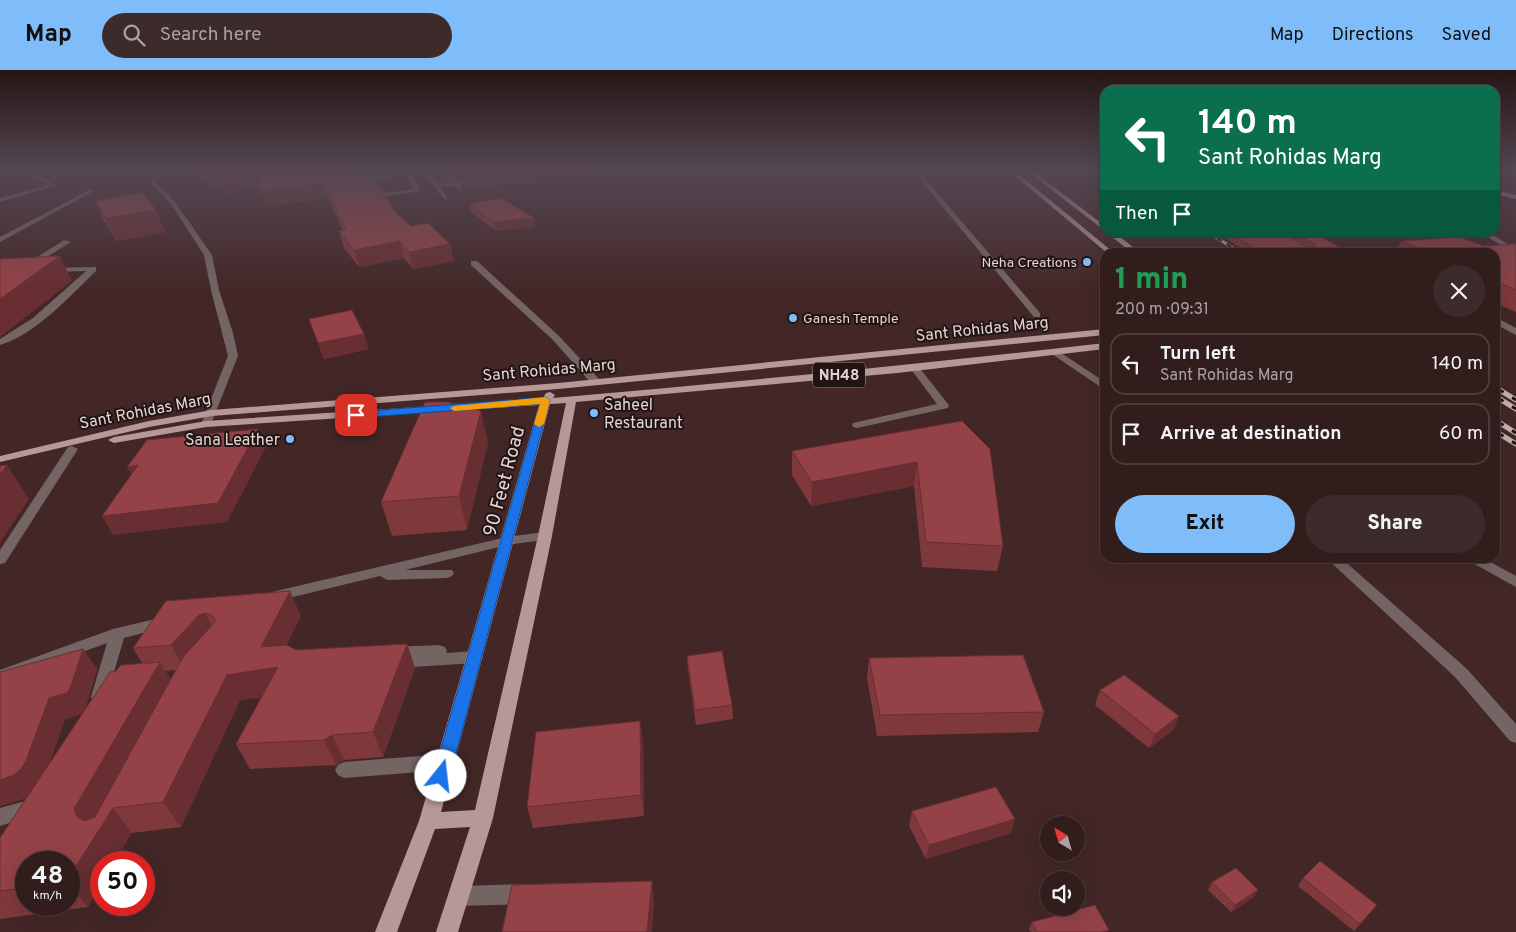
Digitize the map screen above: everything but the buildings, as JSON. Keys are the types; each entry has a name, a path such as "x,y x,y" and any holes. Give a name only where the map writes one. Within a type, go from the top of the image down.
{"main road":[{"path":"1061,211 1105,248"},
{"path":"1082,211 1100,225"},
{"path":"1116,237 1130,248"},
{"name":"Sant Rohidas Marg","path":"0,459 149,424 212,413 558,386 1100,333"},
{"name":"Sant Rohidas Marg","path":"0,468 72,449 206,424 469,408 546,400 639,394 915,368 1100,347"},
{"path":"928,350 942,365"},
{"path":"792,362 800,379"},
{"path":"447,932 483,818 545,536 572,398 558,386"},
{"name":"90 Feet Road","path":"386,932 429,821 546,400 558,386"},
{"path":"429,821 483,818"}],"street":[{"path":"0,240 53,211"},
{"path":"179,211 208,255 215,290 233,356 212,413 206,424"},
{"path":"950,211 1037,315"},
{"path":"1490,237 1516,252"},
{"path":"0,284 67,242"},
{"path":"474,263 556,338 595,381"},
{"path":"0,342 12,338 36,320 93,269 20,272"},
{"path":"1500,323 1516,332"},
{"path":"1055,352 1100,384"},
{"path":"857,425 944,406 915,368"},
{"path":"0,560 72,449"},
{"path":"380,576 507,541 545,536"},
{"path":"1340,563 1461,672 1516,736"},
{"path":"1483,563 1516,582"},
{"path":"258,600 405,570 447,573"},
{"path":"0,676 118,634 169,621 152,642"},
{"path":"92,716 118,634"},
{"path":"379,659 476,653"},
{"path":"344,770 445,762"},
{"path":"0,818 39,804 47,797"},
{"path":"458,896 543,893"}],"railway":[{"path":"1216,237 1233,248"},
{"path":"1500,390 1516,400"},
{"path":"1500,399 1516,409"},
{"path":"1500,423 1516,433"},
{"path":"1500,434 1516,444"}],"slow traffic":[{"path":"454,408 546,400 539,424"}],"place":[{"name":"Neha Creations","path":"1087,262"},
{"name":"Ganesh Temple","path":"793,318"},
{"name":"Saheel Restaurant","path":"594,413"},
{"name":"Sana Leather","path":"290,439"}],"route":[{"path":"356,415 469,408 546,400 441,776"}]}
